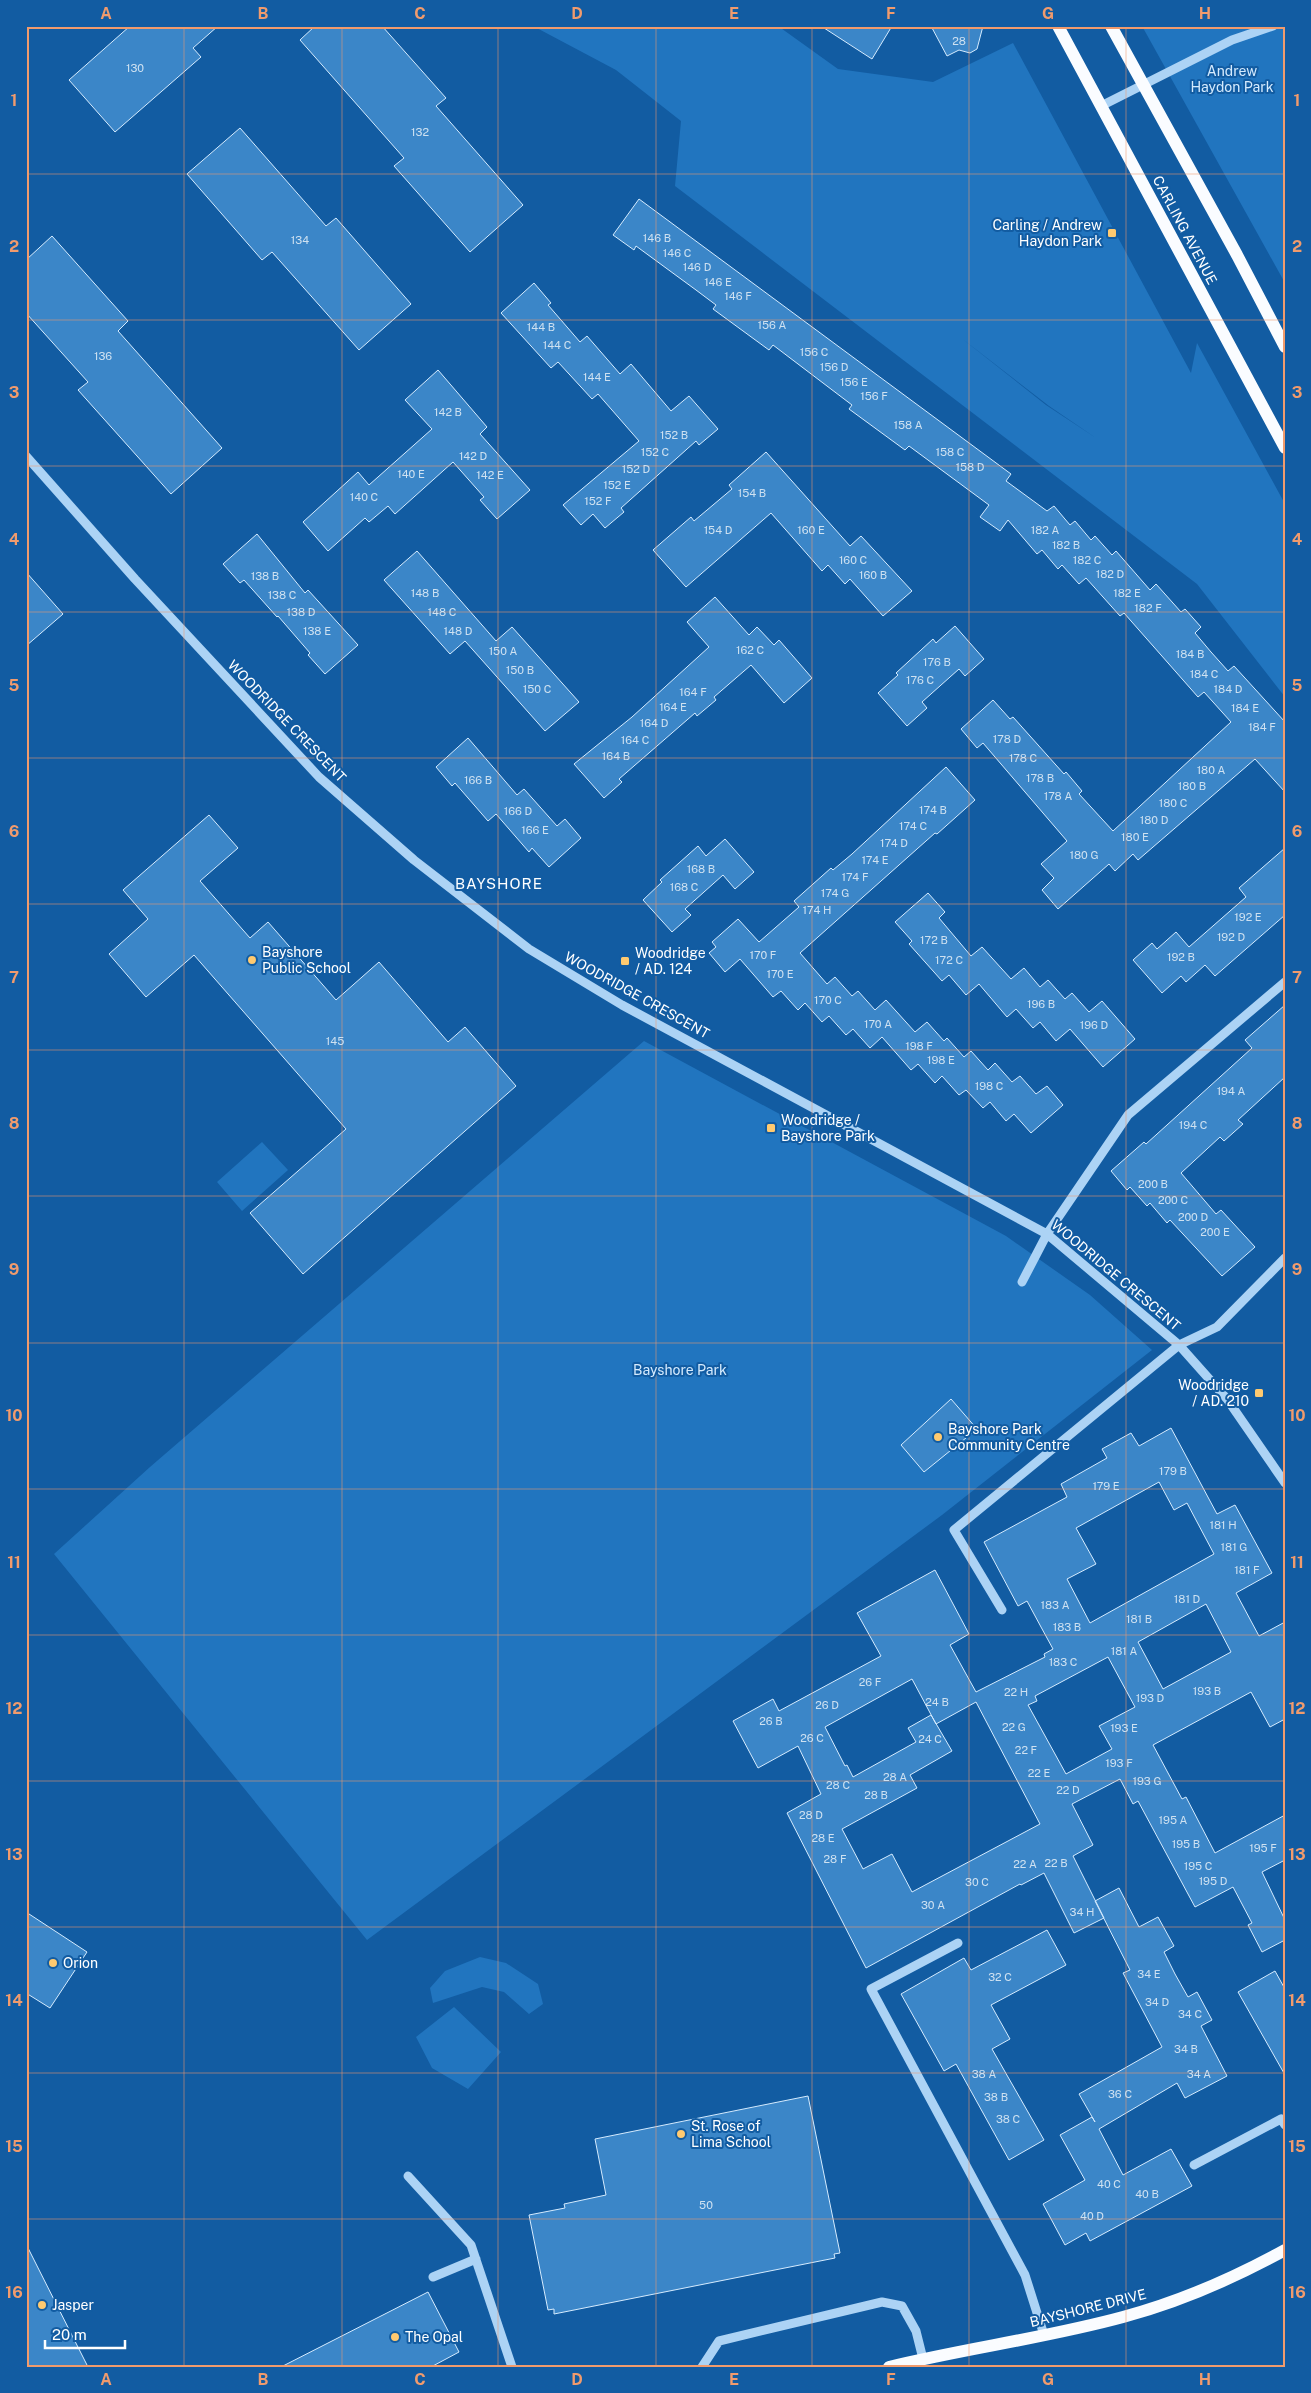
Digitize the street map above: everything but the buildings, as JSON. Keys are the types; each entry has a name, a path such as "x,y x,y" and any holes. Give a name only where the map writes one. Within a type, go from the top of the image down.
{"main road":[{"name":"CARLING AVENUE","path":"1058,26 1285,448"},
{"path":"1111,26 1237,255 1285,347"},
{"name":"BAYSHORE DRIVE","path":"889,2367 924,2358 1044,2335 1124,2317 1171,2302 1213,2285 1285,2250"}],"street":[{"path":"1101,106 1232,40 1272,26"},
{"name":"WOODRIDGE CRESCENT","path":"26,456 134,579 319,777 458,896 529,949 622,1005 1047,1234 1179,1345 1226,1399 1282,1471 1285,1483"},
{"path":"1022,1282 1047,1234 1128,1115 1285,982"},
{"path":"1002,1610 954,1530 1179,1345 1217,1327 1285,1258"},
{"path":"958,1943 871,1989 1025,2275 1044,2335"},
{"path":"1194,2165 1281,2119 1285,2125"},
{"path":"408,2176 471,2245 512,2367"},
{"path":"433,2277 476,2259"},
{"path":"702,2367 719,2341 882,2302 902,2306 916,2331 924,2358"}],"green space":[{"path":"533,26 778,26 838,69 933,82 1013,43 1191,373 1197,343 1285,504 1285,697 1197,584 675,186 681,121 616,70","holes":["960,337 1049,406 1096,438 1046,405"]},
{"name":"Andrew Haydon Park","path":"1142,26 1285,26 1285,283"},
{"name":"Bayshore Park","path":"644,1041 1006,1236 1090,1295 1152,1350 942,1515 367,1940 54,1554 150,1467"},
{"path":"262,1142 288,1170 242,1211 217,1182"},
{"path":"480,1957 506,1963 538,1984 543,2004 529,2014 504,1992 482,1987 433,2003 430,1988 445,1971"},
{"path":"454,2007 501,2052 468,2089 432,2068 416,2037"}],"place":[{"name":"Carling / Andrew Haydon Park","path":"1112,233"},
{"name":"Bayshore Public School","path":"252,960"},
{"name":"Woodridge / AD. 124","path":"625,961"},
{"name":"Woodridge / Bayshore Park","path":"771,1128"},
{"name":"Woodridge / AD. 210","path":"1259,1393"},
{"name":"Bayshore Park Community Centre","path":"938,1437"},
{"name":"Orion","path":"53,1963"},
{"name":"St. Rose of Lima School","path":"681,2134"},
{"name":"Jasper","path":"42,2305"},
{"name":"The Opal","path":"395,2337"}],"district":[{"name":"BAYSHORE","path":"499,884"}]}
